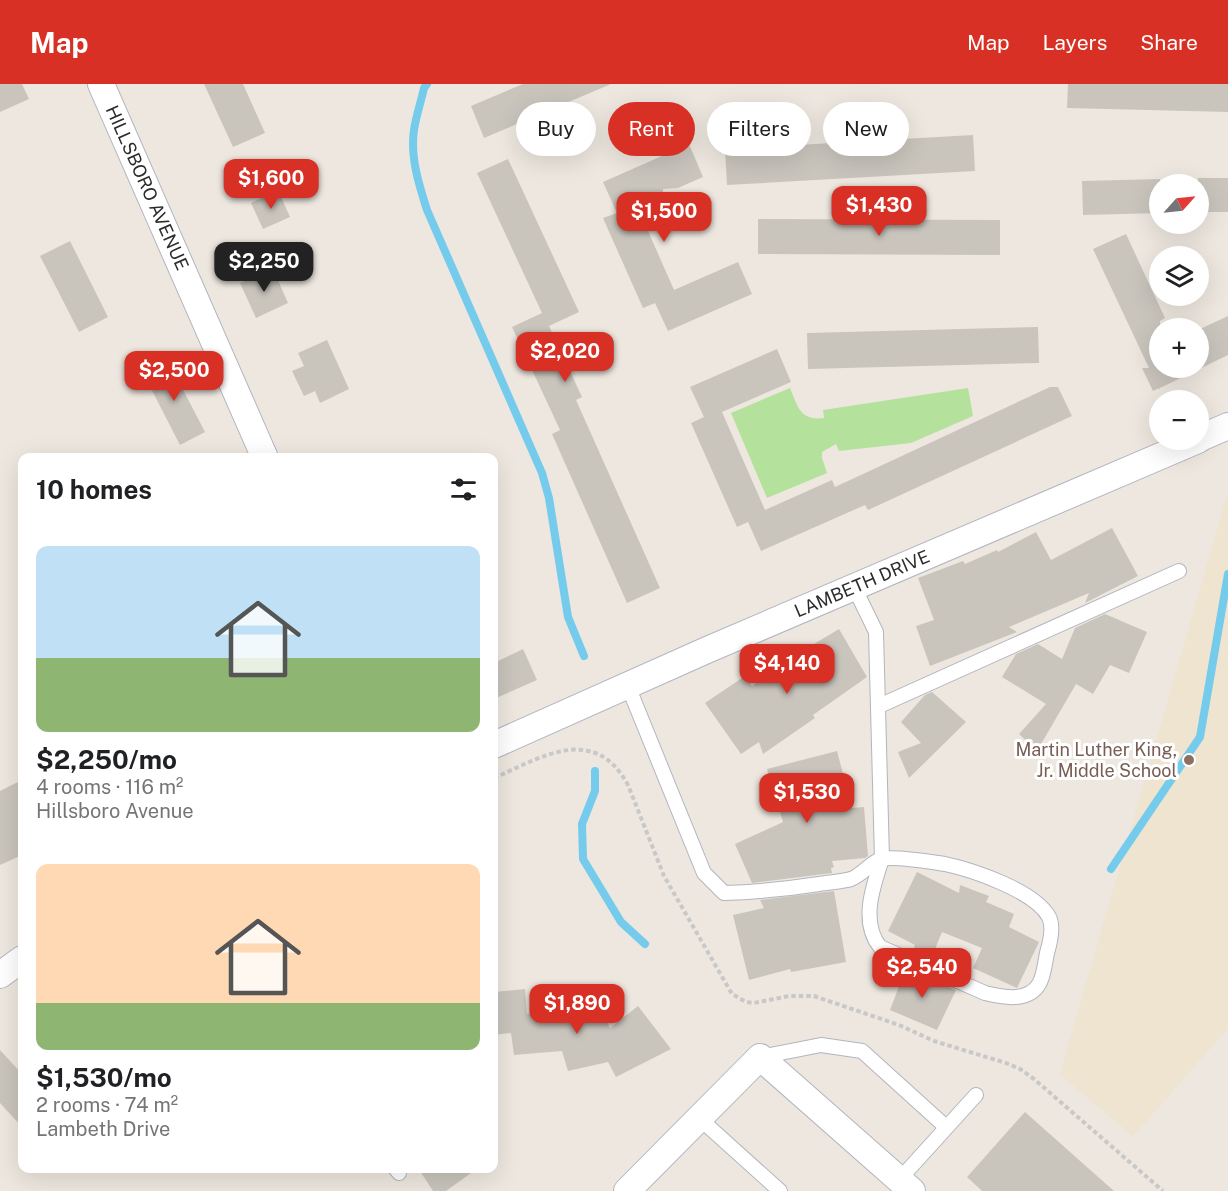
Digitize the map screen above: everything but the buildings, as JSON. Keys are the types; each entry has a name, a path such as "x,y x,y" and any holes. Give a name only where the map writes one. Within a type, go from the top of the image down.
{"street":[{"name":"HILLSBORO AVENUE","path":"101,84 263,453"},
{"name":"LAMBETH DRIVE","path":"1209,435 1228,426"},
{"name":"LAMBETH DRIVE","path":"498,743 1175,450"},
{"path":"0,975 18,962"},
{"path":"638,1187 699,1118 760,1057 906,1185"}],"lane":[{"path":"879,706 1179,571"},
{"path":"624,687 704,873 724,893 772,891 852,879 882,859 903,859 946,865 991,879 1029,898 1043,909 1050,920 1050,939 1040,984 1031,992 1018,997 1003,997 985,993 880,947 873,938 869,918 871,893 882,859 876,632 854,587"},
{"path":"760,1057 820,1046 862,1051 946,1127"},
{"path":"906,1185 946,1127 976,1095"},
{"path":"699,1118 780,1191"}],"path":[{"path":"498,776 556,751 580,749 602,756 617,769 628,785 660,866 685,915 732,994 746,1002 754,1003 798,995 814,996 899,1025 934,1041 1020,1069 1163,1191"}],"shaded area":[{"name":"Martin Luther King, Jr. Middle School","path":"1228,492 1228,1028 1133,1136 1060,1074"}],"green space":[{"path":"790,388 795,401 805,415 824,418 823,410 968,388 973,416 911,443 839,451 836,444 822,452 827,473 767,498 731,413"}],"waterway":[{"path":"427,84 417,114 413,140 414,161 421,191 427,210 542,473 549,498 568,617 584,656"},
{"path":"1111,869 1200,737 1228,574"},
{"path":"595,771 595,791 582,824 583,859 621,922 645,944"}],"place":[{"name":"Martin Luther King, Jr. Middle School","path":"1189,760"}]}
